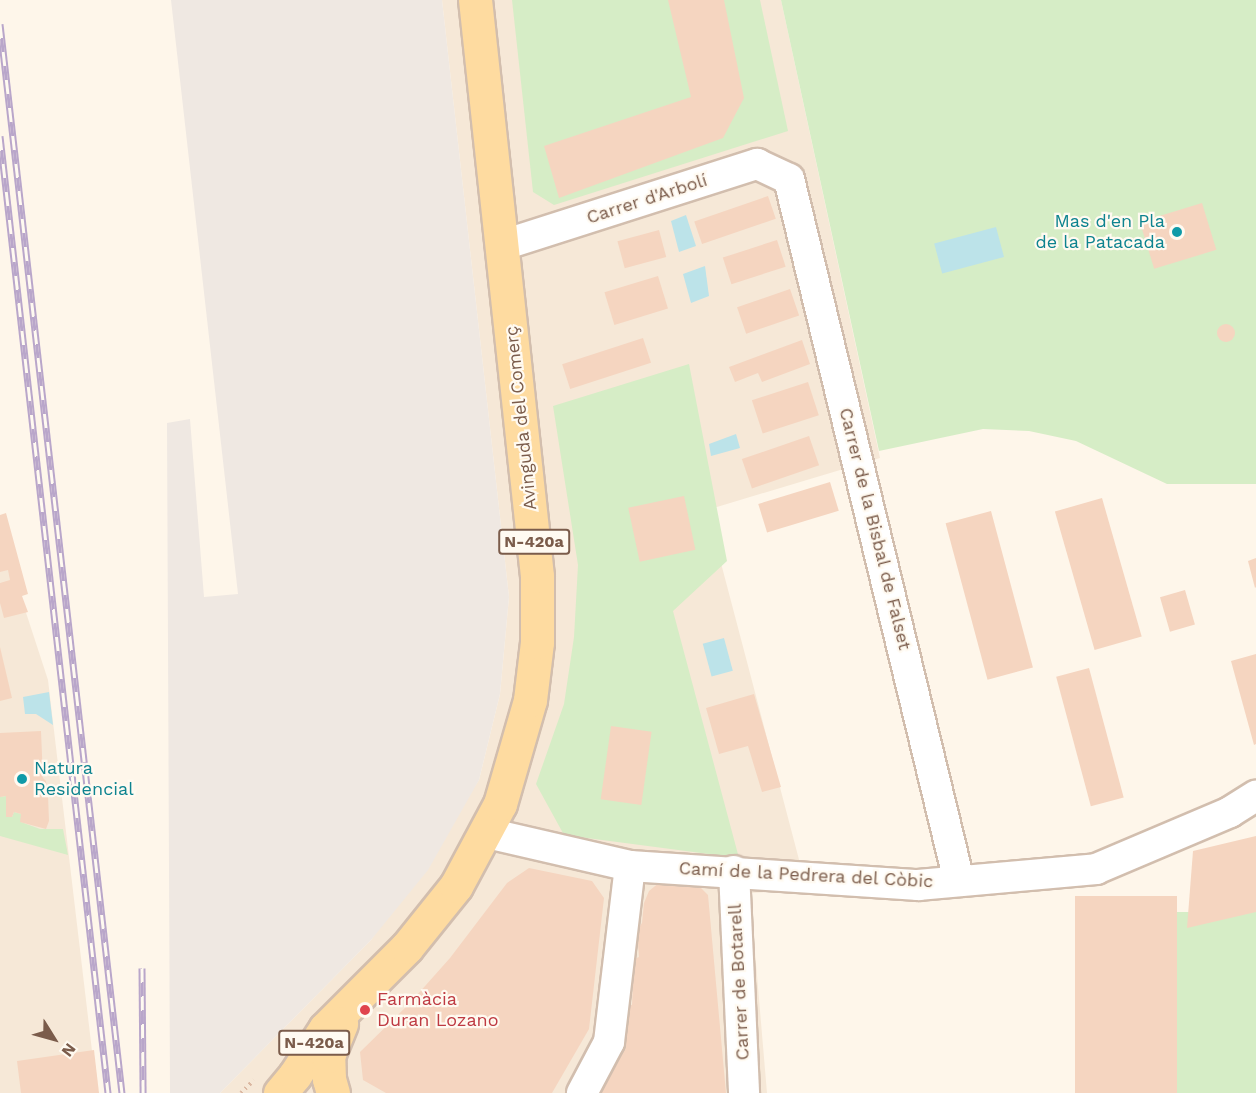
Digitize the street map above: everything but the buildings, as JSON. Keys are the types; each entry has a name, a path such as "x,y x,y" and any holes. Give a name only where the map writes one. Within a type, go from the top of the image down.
{"main road":[{"name":"Avinguda del Comerç","path":"268,1085 296,1075 325,1029 357,1000 439,909 487,833 500,804 524,726 535,666 538,616 531,510 475,0"},
{"name":"Avinguda del Comerç","path":"333,1093 328,1079 328,1056 335,1034 357,1000"}],"street":[{"name":"Carrer d'Arbolí","path":"503,245 757,164 789,179"},
{"name":"Carrer de la Bisbal de Falset","path":"789,179 959,881"},
{"name":"Camí de la Pedrera del Còbic","path":"487,833 630,866 918,885 1096,868 1230,812 1256,796"},
{"path":"582,1093 609,1042 630,866"},
{"name":"Carrer de Botarell","path":"734,872 744,1093"}],"path":[{"path":"241,1093 268,1085"}],"shaded area":[{"path":"171,0 442,0 509,597 500,694 479,780 428,870 371,940 220,1093 170,1093 167,423 190,419 204,597 238,594"},
{"path":"442,0 781,0 880,458 707,510 807,890 750,893 767,1093 220,1093 371,940 479,780 500,694 509,597"},
{"path":"0,533 48,680 97,1093 0,1093"}],"green space":[{"path":"512,0 760,0 788,131 554,205 533,192"},
{"path":"781,0 1256,0 1256,484 1167,484 1076,441 1029,431 983,429 879,451"},
{"path":"689,364 727,561 673,611 739,858 564,835 536,784 564,704 574,637 578,565 553,406"},
{"path":"6,796 12,817 14,812 21,814 21,822 40,829 63,829 68,855 0,836 0,797"},
{"path":"1175,912 1256,912 1256,1093 1175,1093"}],"water":[{"path":"686,215 696,246 679,252 671,221"},
{"path":"996,227 1004,257 942,274 934,244"},
{"path":"705,266 709,296 691,303 683,274"},
{"path":"736,434 740,448 711,456 709,444"},
{"path":"724,638 733,671 712,677 703,644"},
{"path":"49,692 53,725 36,714 25,714 23,697"}],"railway":[{"path":"0,24 122,1093"},
{"path":"0,136 108,1093"},
{"path":"142,968 143,1093"}],"place":[{"name":"Mas d'en Pla de la Patacada","path":"1177,232"},
{"name":"Natura Residencial","path":"22,779"},
{"name":"Farmàcia Duran Lozano","path":"365,1010"}]}
